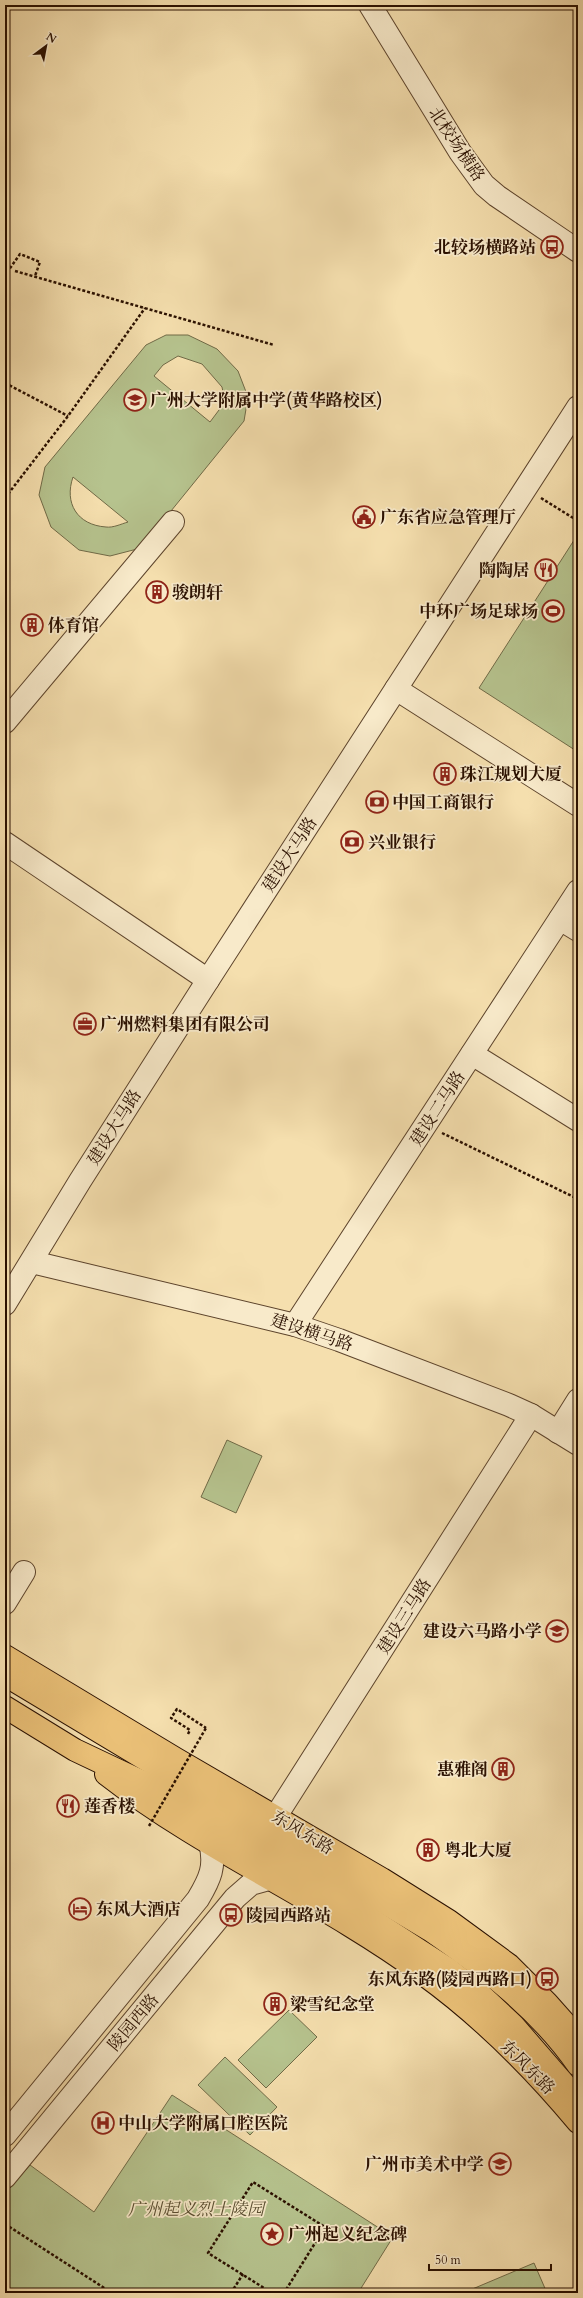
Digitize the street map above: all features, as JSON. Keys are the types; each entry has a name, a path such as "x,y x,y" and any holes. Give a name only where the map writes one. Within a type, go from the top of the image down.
{"main road":[{"name":"东风东路","path":"5,1656 176,1759 416,1899 471,1936 528,1984 578,2038"},
{"name":"东风东路","path":"5,1675 430,1930 480,1965 528,2006 578,2065"},
{"name":"东风东路","path":"5,1707 75,1750 153,1787 363,1914 448,1969 513,2025 578,2100"},
{"name":"东风东路","path":"75,1750 143,1803 396,1956 444,1990 504,2043 555,2094 578,2122"}],"street":[{"name":"北校场横路","path":"370,5 460,152 484,185 496,196 578,251"},
{"name":"建设大马路","path":"5,1304 208,980 578,407"},
{"path":"5,722 173,522"},
{"path":"396,689 578,805"},
{"path":"5,843 208,980"},
{"name":"建设二马路","path":"295,1325 472,1054 569,925 578,891"},
{"path":"472,1054 578,1120"},
{"name":"建设横马路","path":"32,1262 295,1325 476,1391 531,1415 578,1444"},
{"path":"558,1432 578,1400"},
{"name":"建设三马路","path":"276,1816 531,1415"},
{"path":"5,1603 24,1572"},
{"name":"陵园西路","path":"5,2135 201,1894 211,1872 214,1859 210,1843"},
{"name":"陵园西路","path":"5,2177 225,1910 251,1884 269,1879"},
{"path":"201,1894 214,1894 220,1898 224,1903 225,1910"}],"path":[{"path":"8,287 6,274 12,262 20,254 40,262 35,276"},
{"path":"15,271 274,345"},
{"path":"5,498 68,416 145,308"},
{"path":"5,383 68,416"},
{"path":"526,488 578,521"},
{"path":"426,1125 578,1198"},
{"path":"149,1826 206,1728 177,1709 171,1718 190,1730 188,1734"},
{"path":"272,2293 208,2253 253,2182 325,2227 284,2293"},
{"path":"5,2224 112,2293"},
{"path":"231,2293 243,2274"}],"green space":[{"path":"166,335 188,335 217,349 238,371 248,397 244,421 141,548 110,556 79,550 51,527 39,495 45,467 146,345","holes":["178,356 202,364 222,387 225,402 210,422 154,376 163,365","73,477 128,522 106,527 87,522 80,517 75,511 70,496"]},
{"name":"中环广场足球场","path":"578,534 578,752 479,688"},
{"path":"227,1440 262,1456 236,1513 201,1497"},
{"path":"289,2010 317,2037 266,2088 238,2060"},
{"path":"225,2057 277,2107 250,2135 198,2085"},
{"name":"广州起义烈士陵园","path":"172,2095 393,2237 358,2293 5,2293 5,2193 30,2165 94,2212"},
{"path":"534,2263 547,2293 463,2293"}],"place":[{"name":"北较场横路站","path":"552,247"},
{"name":"广州大学附属中学(黄华路校区)","path":"135,400"},
{"name":"广东省应急管理厅","path":"364,517"},
{"name":"陶陶居","path":"546,570"},
{"name":"骏朗轩","path":"157,592"},
{"name":"中环广场足球场","path":"553,611"},
{"name":"体育馆","path":"32,625"},
{"name":"珠江规划大厦","path":"445,774"},
{"name":"中国工商银行","path":"377,802"},
{"name":"兴业银行","path":"352,842"},
{"name":"广州燃料集团有限公司","path":"85,1024"},
{"name":"建设六马路小学","path":"557,1631"},
{"name":"惠雅阁","path":"503,1769"},
{"name":"莲香楼","path":"68,1806"},
{"name":"粤北大厦","path":"428,1850"},
{"name":"东风大酒店","path":"80,1909"},
{"name":"陵园西路站","path":"231,1915"},
{"name":"东风东路(陵园西路口)","path":"547,1979"},
{"name":"梁雪纪念堂","path":"275,2004"},
{"name":"中山大学附属口腔医院","path":"103,2123"},
{"name":"广州市美术中学","path":"500,2164"},
{"name":"广州起义纪念碑","path":"272,2234"}]}
